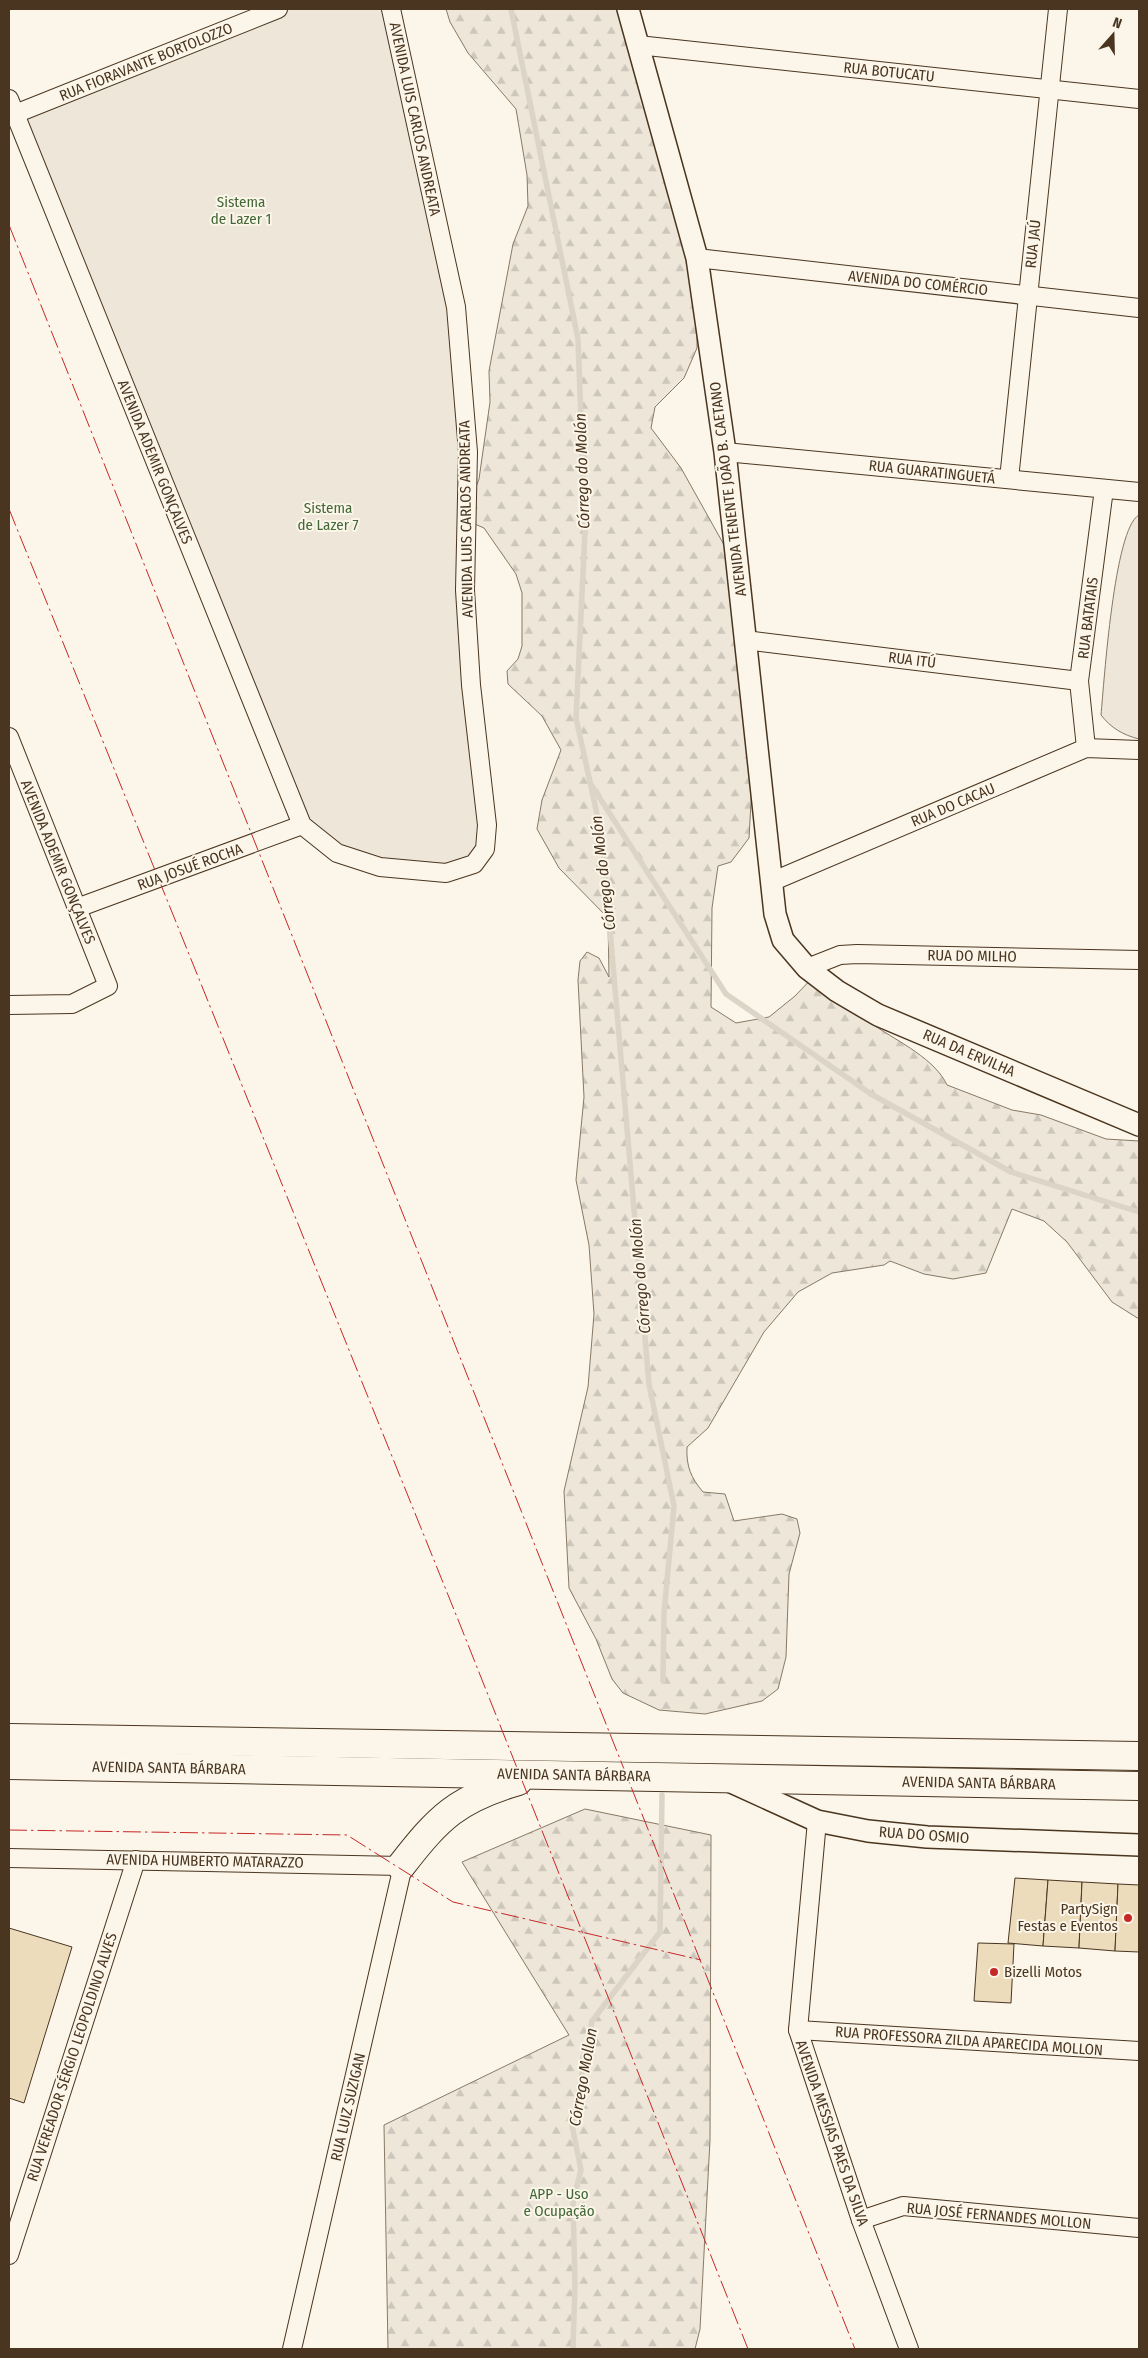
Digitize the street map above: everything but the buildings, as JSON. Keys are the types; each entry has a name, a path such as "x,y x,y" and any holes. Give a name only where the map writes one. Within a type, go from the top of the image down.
{"main road":[{"name":"AVENIDA SANTA BÁRBARA","path":"9,1738 1139,1756"},
{"name":"AVENIDA SANTA BÁRBARA","path":"9,1765 1139,1786"},
{"path":"401,1866 439,1820 461,1803 490,1789 539,1774"}],"street":[{"name":"RUA FIORAVANTE BORTOLOZZO","path":"12,107 278,9"},
{"name":"AVENIDA LUIS CARLOS ANDREATA","path":"302,825 337,853 380,867 446,873 474,864 485,850 487,825 470,685 465,590 468,452 456,306 391,9"},
{"name":"AVENIDA TENENTE JOÃO B. CAETANO","path":"628,9 697,258 726,452 775,914 783,940 807,968"},
{"name":"RUA JAÚ","path":"1009,480 1058,9"},
{"name":"RUA BOTUCATU","path":"638,45 1139,99"},
{"name":"AVENIDA ADEMIR GONÇALVES","path":"12,107 302,825"},
{"name":"AVENIDA DO COMÉRCIO","path":"697,258 1139,308"},
{"name":"RUA GUARATINGUETÁ","path":"726,452 1139,492"},
{"name":"RUA BATATAIS","path":"1086,748 1079,681 1104,489"},
{"name":"RUA ITÚ","path":"745,640 1079,681"},
{"name":"AVENIDA ADEMIR GONÇALVES","path":"9,737 108,986 72,1004 9,1005"},
{"name":"RUA DO CACAU","path":"771,882 1086,748 1139,750"},
{"name":"RUA JOSUÉ ROCHA","path":"77,908 302,825"},
{"name":"RUA DO MILHO","path":"807,968 840,955 857,954 1139,960"},
{"name":"RUA DA ERVILHA","path":"807,968 837,991 878,1015 1139,1125"},
{"name":"RUA DO OSMIO","path":"719,1777 817,1821 868,1831 927,1837 1139,1845"},
{"name":"AVENIDA MESSIAS PAES DA SILVA","path":"817,1821 798,2030 861,2220 909,2349"},
{"name":"AVENIDA HUMBERTO MATARAZZO","path":"9,1858 401,1866"},
{"name":"RUA VEREADOR SÉRGIO LEOPOLDINO ALVES","path":"9,2255 136,1860"},
{"name":"RUA LUIZ SUZIGAN","path":"292,2349 402,1870 401,1866"},
{"name":"RUA PROFESSORA ZILDA APARECIDA MOLLON","path":"798,2030 1139,2051"},
{"name":"RUA JOSÉ FERNANDES MOLLON","path":"861,2220 903,2206 1139,2228"}],"green space":[{"path":"278,9 391,9 456,307 487,825 474,864 380,867 302,825 15,114"},
{"path":"446,9 621,9 697,281 697,348 684,378 655,407 651,428 681,468 728,552 754,749 749,838 731,862 718,866 712,908 711,1007 736,1023 769,1017 795,996 817,973 849,985 872,1007 875,1026 925,1059 934,1067 947,1085 1012,1110 1041,1115 1106,1139 1139,1141 1139,1319 1112,1302 1067,1242 1044,1221 1012,1209 986,1273 953,1279 924,1274 890,1261 884,1265 832,1273 798,1292 764,1332 708,1428 687,1447 687,1460 692,1477 703,1492 725,1494 734,1521 782,1514 797,1519 800,1533 789,1574 786,1657 778,1689 762,1701 705,1714 659,1710 623,1693 612,1679 596,1639 569,1588 564,1491 588,1387 594,1314 589,1245 576,1180 584,1097 578,980 580,961 587,952 599,958 609,977 608,918 559,868 537,829 542,800 561,750 542,716 508,684 507,671 518,659 522,646 522,593 516,574 484,528 470,522 458,534 479,479 490,402 489,371 513,244 528,206 527,175 516,109 468,53 450,22"},
{"path":"1139,515 1139,739 1118,730 1101,715 1108,641 1117,576 1130,526"},
{"name":"APP - Uso e Ocupação","path":"585,1809 711,1835 710,2140 700,2329 695,2349 388,2349 384,2125 569,2035 462,1862"}],"waterway":[{"name":"Córrego do Molón","path":"511,9 578,339 585,532 576,718 602,837 649,1384 674,1506 664,1613 663,1681"},
{"path":"592,786 726,994 871,1094 1011,1172 1139,1212"},
{"name":"Córrego Mollon","path":"573,2349 575,2285 573,2202 581,2170 572,2125 592,2021 660,1932 662,1795"}],"power":[{"path":"9,225 855,2349"},
{"path":"9,509 461,1627 748,2349"},
{"path":"9,1830 347,1835 453,1902 701,1960"}],"place":[{"name":"PartySign Festas e Eventos","path":"1128,1918"},
{"name":"Bizelli Motos","path":"994,1972"}],"park label":[{"name":"Sistema de Lazer 1","path":"241,210"},
{"name":"Sistema de Lazer 7","path":"328,516"}]}
